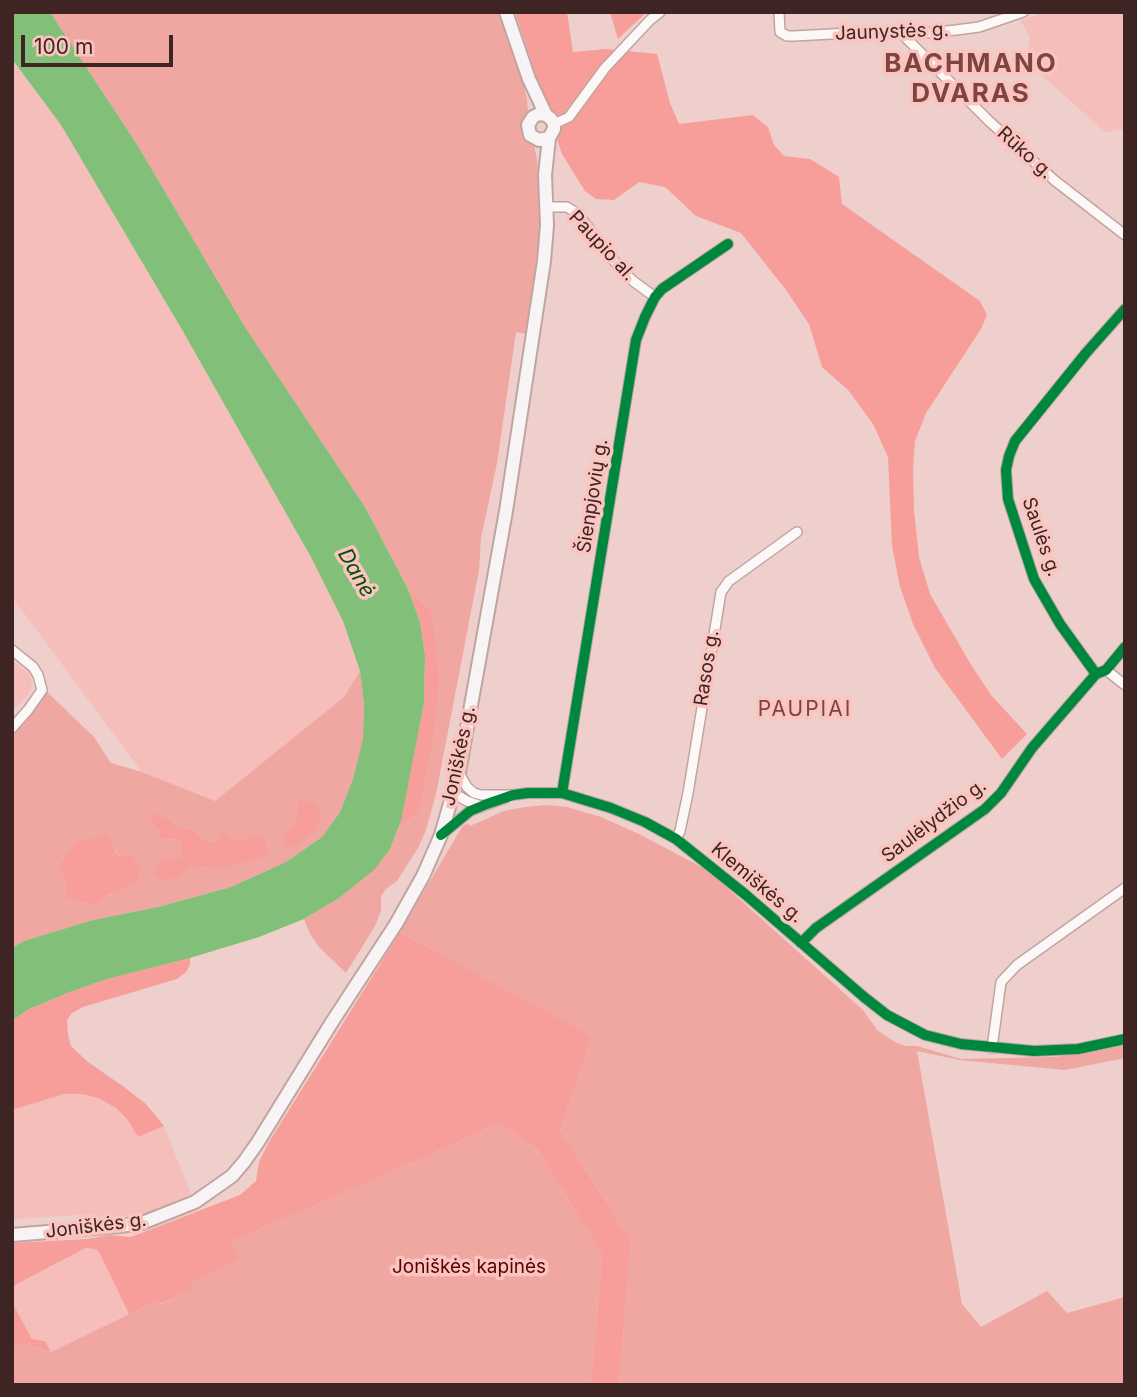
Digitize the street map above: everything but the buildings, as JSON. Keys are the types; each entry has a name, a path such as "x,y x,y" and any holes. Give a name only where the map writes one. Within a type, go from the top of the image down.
{"main road":[{"path":"506,12 544,119 554,129 549,138 534,138 530,135 528,125 544,119"},
{"name":"Joniškės g.","path":"534,138 545,175"},
{"name":"Joniškės g.","path":"12,1235 142,1223 195,1202 232,1175 244,1162 396,924 423,876 441,835 459,772 510,485 544,261 547,207 545,175 549,138"}],"street":[{"path":"544,119 559,123 569,117 605,68 660,12"},
{"name":"Jaunystės g.","path":"779,12 780,32 787,36 868,32 927,33 979,27 1023,12"},
{"name":"Rūko g.","path":"902,34 989,121 1045,172 1125,235"},
{"name":"Paupio al.","path":"547,207 567,207 579,214 619,267 654,297"},
{"name":"Šienpjovių g.","path":"562,793 636,340 654,297 728,244"},
{"name":"Saulės g.","path":"1096,674 1060,624 1034,579 1008,499 1006,470 1015,441 1125,309"},
{"name":"Rasos g.","path":"676,839 688,793 721,592 729,580 797,532"},
{"path":"1096,674 1106,670 1125,647"},
{"path":"12,650 33,667 41,690 12,728"},
{"path":"1106,670 1125,685"},
{"name":"Saulėlydžio g.","path":"801,943 816,928 985,809 1001,793 1032,748 1096,674"},
{"path":"459,772 467,787 474,793"},
{"path":"453,793 467,802 481,806"},
{"name":"Klemiškės g.","path":"453,793 562,793 645,822 676,839 746,895 864,997 905,1026 925,1035 961,1044 1034,1052 1060,1051 1125,1039"},
{"name":"Klemiškės g.","path":"441,835 470,811 513,795"},
{"path":"992,1048 1001,982 1017,965 1125,888"}],"shaded area":[{"path":"515,12 567,12 573,52 606,49 657,54 670,103 679,124 753,115 768,127 774,145 784,156 810,159 839,177 842,204 980,301 987,315 981,329 926,413 915,441 914,510 919,557 930,594 991,695 1027,734 1002,759 935,668 913,624 900,587 892,546 888,457 873,424 848,390 822,367 809,324 741,233 696,216 665,187 639,182 614,200 596,199 585,191 562,154"},
{"path":"610,12 647,12 618,39"},
{"path":"1043,12 1125,12 1125,129 1105,132 1026,61 1030,38 1021,21"},
{"path":"12,59 61,125 181,328 312,559 343,621 360,671 344,697 215,801 142,772 12,597"},
{"path":"408,589 431,610 439,678 433,740 418,814 399,827 424,703 425,655 420,622"},
{"path":"12,660 30,674 32,682 28,695 12,712"},
{"path":"299,801 315,804 321,815 315,830 294,847 286,847 284,839 287,831 295,827"},
{"path":"157,814 180,827 191,829 209,842 219,839 222,833 234,841 256,835 266,838 269,853 231,866 191,867 180,876 165,881 155,875 156,864 167,858 179,859 180,841 160,840 160,832 149,815"},
{"path":"108,836 118,856 132,856 140,869 137,882 99,902 90,904 66,898 65,878 58,866 75,842"},
{"path":"400,932 591,1036 560,1130 631,1241 619,1385 591,1385 602,1255 538,1150 499,1123 232,1241 240,1260 190,1282 193,1289 158,1305 156,1301 129,1314 99,1252 86,1248 12,1289 12,1243 87,1239 110,1235 131,1237 240,1195 256,1181 259,1162 269,1142"},
{"path":"190,958 186,972 177,979 83,1007 72,1013 67,1020 71,1046 88,1062 146,1104 164,1126 138,1137 127,1119 116,1108 98,1098 82,1094 64,1094 12,1110 12,1021 27,1010 70,992 107,979"},
{"path":"64,1094 82,1094 98,1098 116,1108 127,1119 138,1137 164,1126 191,1194 146,1213 127,1216 12,1217 12,1110"},
{"path":"87,1248 99,1252 129,1314 51,1352 45,1341 32,1339 12,1302 12,1289"},
{"path":"12,1302 32,1339 45,1341 51,1352 22,1343 12,1348"}],"green space":[{"path":"50,12 498,12 518,65 527,98 528,113 523,121 537,159 541,210 540,238 527,334 516,332 497,463 481,538 479,570 436,794 426,830 397,881 381,896 381,911 375,926 346,973 319,947 304,919 339,898 390,849 399,827 418,814 431,610 408,589 365,507 245,327 138,146"},
{"path":"360,671 364,704 363,740 353,779 340,812 322,837 286,862 231,887 158,907 93,920 25,941 12,948 12,736 35,709 45,690 94,737 111,763 142,772 215,801 344,697","holes":["149,815 191,829 209,842 219,839 234,841 256,835 266,838 269,853 210,866 191,867 180,876 180,841 161,840 160,832","95,837 116,850 136,882 90,904 66,898 65,878 58,866 75,842"]},
{"path":"546,805 567,807 601,817 707,870 863,1010 877,1030 895,1042 961,1059 1054,1057 1125,1045 1125,1058 1065,1070 960,1060 917,1051 962,1304 981,1327 1047,1291 1067,1313 1125,1297 1125,1385 619,1385 631,1241 560,1130 590,1036 400,932 462,827 504,811"},
{"name":"Joniškės kapinės","path":"499,1123 538,1150 602,1255 591,1385 12,1385 12,1348 22,1343 51,1352 156,1301 159,1305 192,1289 189,1282 240,1260 232,1241"}],"water":[{"name":"Danė","path":"12,12 50,12 138,146 245,327 365,507 408,589 420,622 425,655 424,703 401,821 390,849 375,869 339,898 304,919 259,937 107,979 27,1010 12,1021 12,948 24,941 93,920 158,907 231,887 286,862 322,837 340,812 353,779 363,739 364,704 360,671 343,621 312,559 181,328 61,125 12,59"}],"cycle path":[{"path":"562,793 636,340 655,297 662,289 728,244"},
{"path":"1096,674 1060,624 1034,579 1008,499 1006,470 1015,441 1125,309"},
{"path":"801,943 816,928 985,809 1001,793 1032,748 1096,674 1106,670 1125,647"},
{"path":"441,835 470,811 487,804 513,795 562,793 611,808 676,839 746,895 864,997 887,1015 925,1035 961,1044 1034,1051 1078,1049 1125,1039"}],"district":[{"name":"BACHMANO DVARAS","path":"971,79"},
{"name":"PAUPIAI","path":"805,710"}]}
